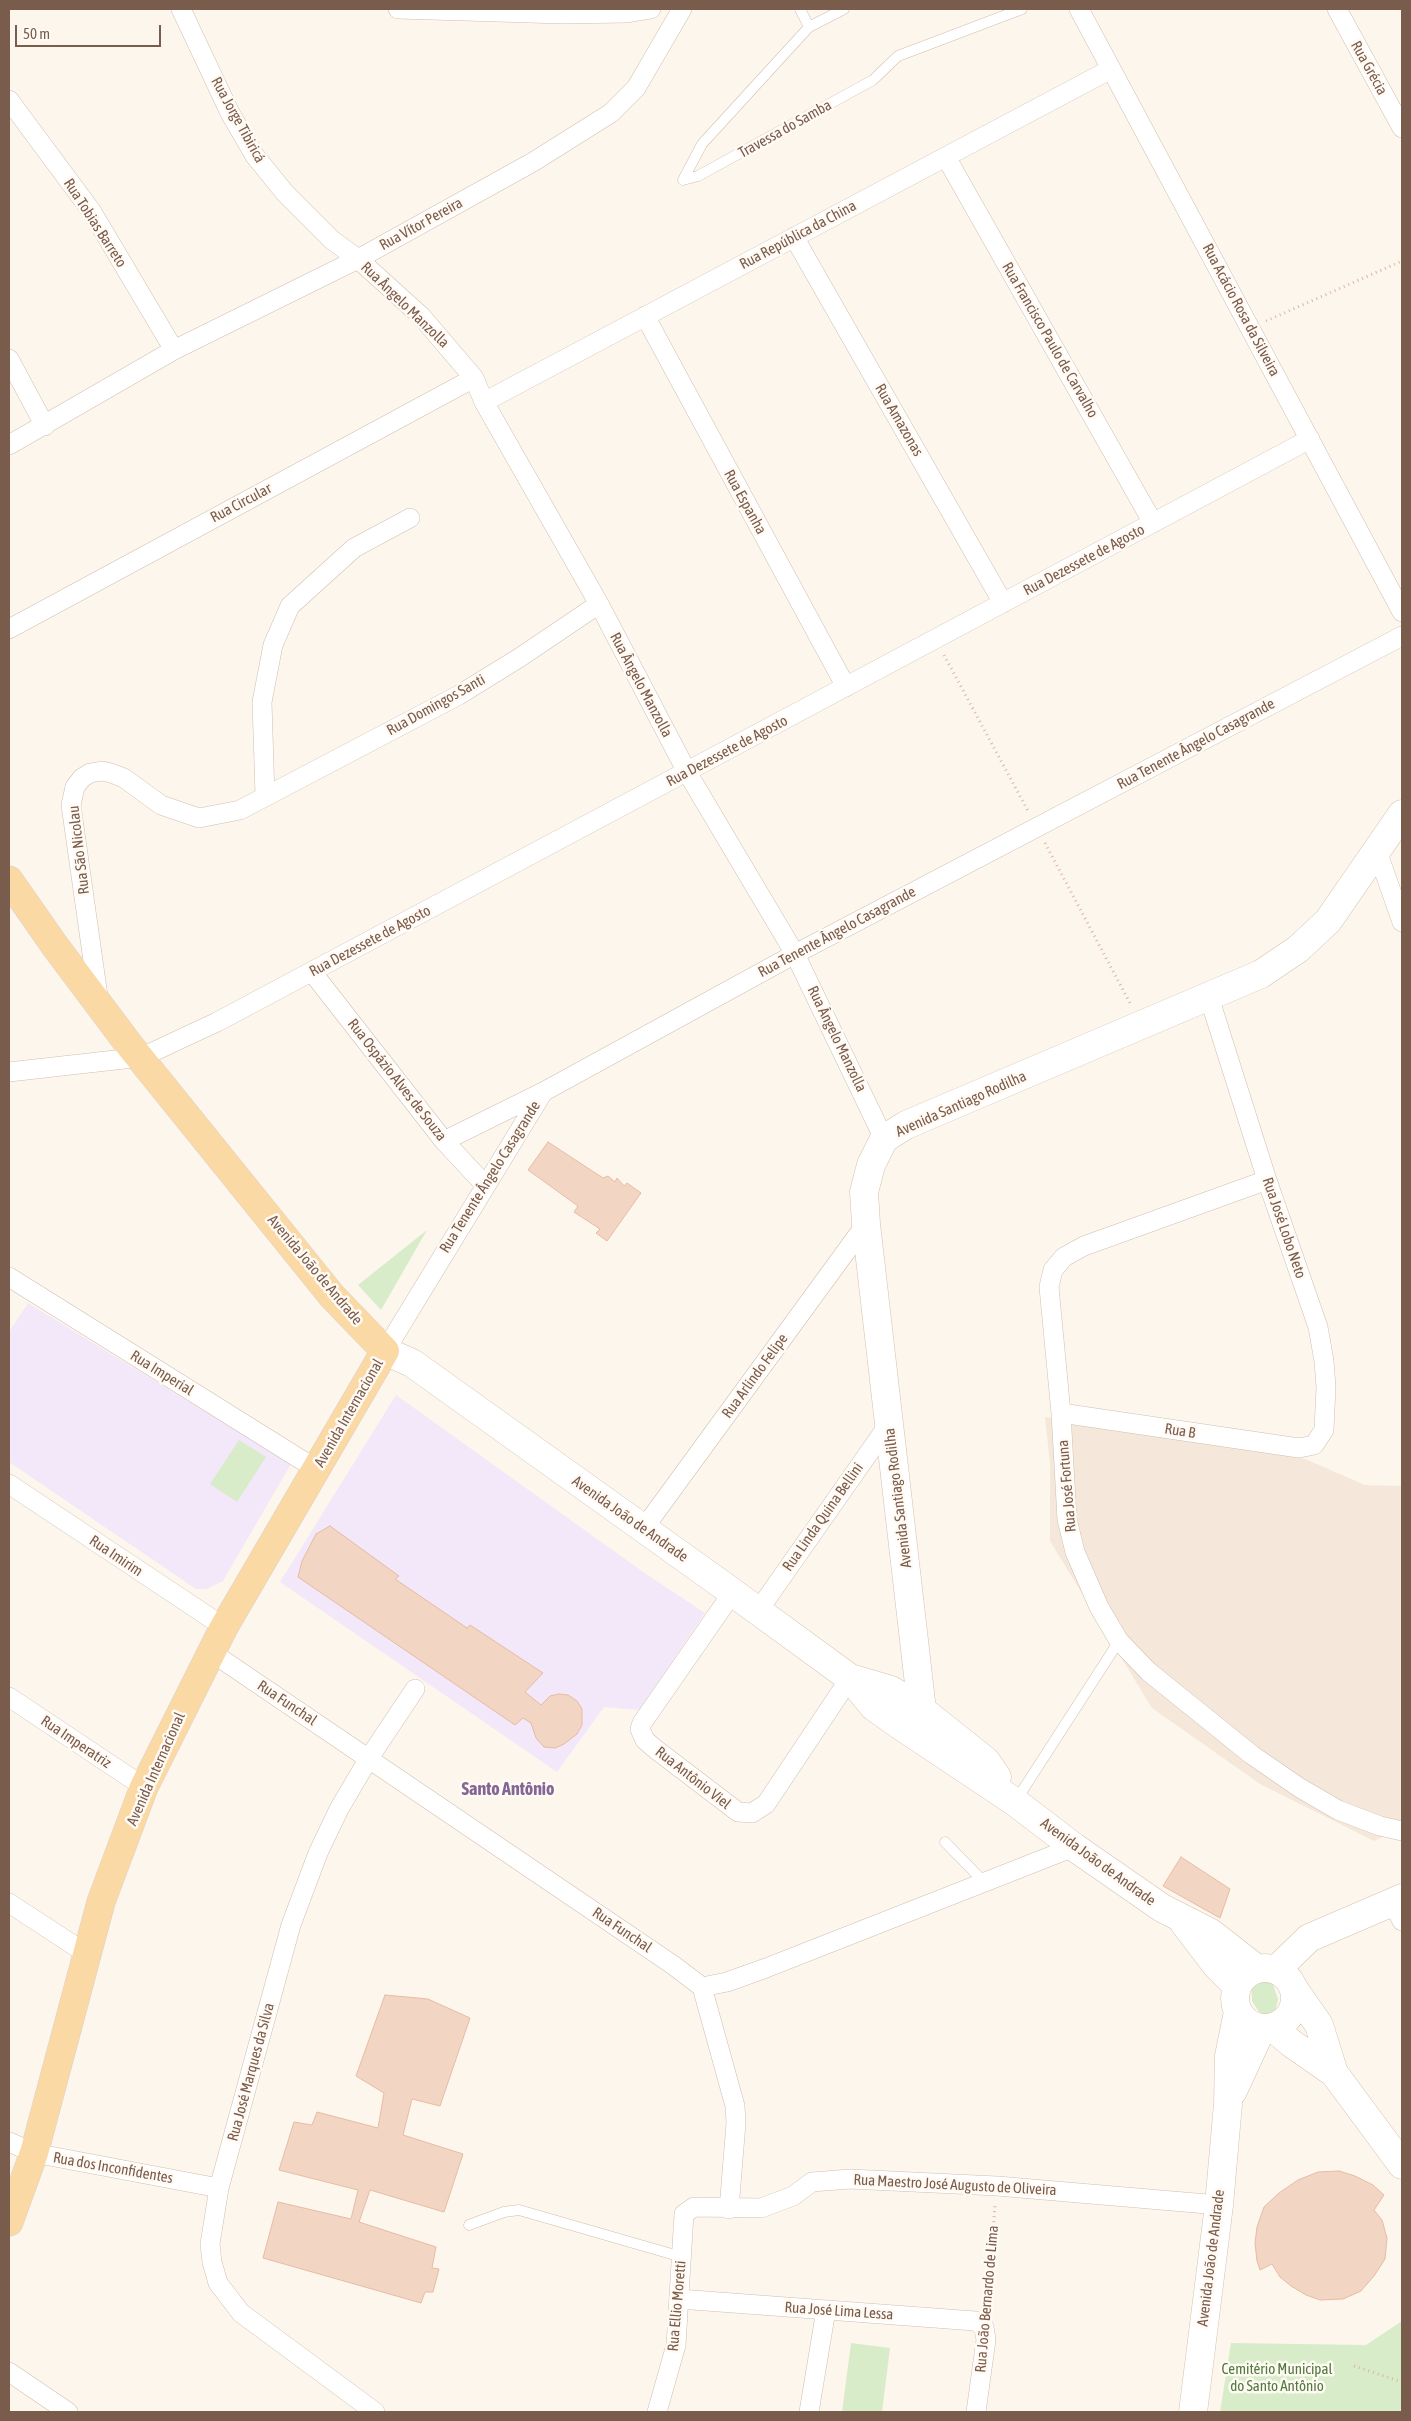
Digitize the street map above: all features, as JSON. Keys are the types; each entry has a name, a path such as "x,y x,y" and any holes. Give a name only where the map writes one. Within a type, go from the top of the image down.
{"main road":[{"name":"Avenida Santiago Rodilha","path":"922,1710 866,1224 864,1192 871,1165 884,1139 906,1125 1261,974 1298,948 1328,920 1378,851 1402,814"},
{"name":"Avenida João de Andrade","path":"11,888 99,1005 332,1296 385,1351 412,1363 733,1592 855,1685 882,1713 1015,1802 1074,1847 1182,1920 1203,1927 1261,1985 1229,2056 1228,2104 1218,2205 1193,2412"},
{"name":"Avenida Internacional","path":"9,2222 34,2153 101,1902 144,1787 224,1627 385,1351"},
{"path":"891,1690 903,1686 911,1678 918,1666"},
{"name":"Avenida João de Andrade","path":"855,1685 891,1690 922,1710 986,1761 1015,1802"},
{"path":"1334,2073 1267,2028 1244,2020 1261,1985 1309,1938 1399,1907"},
{"path":"1261,1985 1293,2008 1288,2017 1267,2028"},
{"path":"1261,1985 1319,2025 1334,2073 1402,2165"},
{"name":"Avenida João de Andrade","path":"1228,2104 1267,2028"}],"street":[{"name":"Rua Jorge Tibiricá","path":"181,9 230,113 255,156 285,193 332,240 358,259"},
{"path":"398,9 562,14 627,13 651,9"},
{"name":"Rua Vítor Pereira","path":"9,445 174,350 358,259 532,162 611,113 636,88 682,9"},
{"name":"Rua Acácio Rosa da Silveira","path":"1079,9 1402,612"},
{"name":"Rua Grécia","path":"1337,9 1402,128"},
{"name":"Rua República da China","path":"484,402 1111,69"},
{"name":"Rua Tobias Barreto","path":"9,100 92,212 174,350"},
{"name":"Rua Francisco Paulo de Carvalho","path":"946,157 1153,523"},
{"name":"Rua Amazonas","path":"794,237 1003,603"},
{"name":"Rua Ângelo Manzolla","path":"358,259 421,316 474,378 484,402 599,604 687,772 795,954 884,1139"},
{"name":"Rua Espanha","path":"645,316 846,687"},
{"path":"9,359 45,426"},
{"name":"Rua Circular","path":"9,629 474,378"},
{"name":"Rua Dezessete de Agosto","path":"9,1072 142,1057 217,1022 1310,440"},
{"path":"265,796 262,702 273,645 290,606 354,548 410,518"},
{"name":"Rua Domingos Santi","path":"265,796 459,695 519,658 599,604"},
{"name":"Rua Tenente Ângelo Casagrande","path":"385,1351 542,1092 795,954 1402,636"},
{"name":"Rua São Nicolau","path":"99,1005 72,805 75,787 82,778 90,773 102,771 111,773 124,778 161,805 199,818 240,810 265,796"},
{"path":"1378,851 1402,922"},
{"name":"Rua Ospázio Alves de Souza","path":"312,972 444,1141 485,1186"},
{"name":"Rua José Lobo Neto","path":"1209,997 1318,1327 1324,1361 1327,1406 1324,1430 1314,1445 1298,1448"},
{"path":"444,1141 542,1092"},
{"name":"Rua José Fortuna","path":"1268,1180 1084,1246 1064,1257 1053,1270 1049,1288 1061,1413 1068,1520 1075,1552 1099,1607 1119,1641 1149,1672 1183,1701 1300,1788 1338,1810 1380,1826 1402,1831"},
{"name":"Rua Arlindo Felipe","path":"644,1528 866,1224"},
{"name":"Rua Imperial","path":"9,1277 316,1469"},
{"name":"Rua B","path":"1061,1413 1298,1448"},
{"name":"Rua Linda Quina Bellini","path":"758,1611 889,1424"},
{"name":"Rua Imirim","path":"9,1484 224,1627"},
{"name":"Rua Antônio Viel","path":"733,1592 642,1723 640,1729 645,1740 654,1748 738,1812 752,1813 766,1804 855,1685"},
{"name":"Rua Funchal","path":"211,1652 672,1964 702,1987"},
{"name":"Rua José Marques da Silva","path":"375,2412 240,2313 218,2283 212,2262 210,2244 219,2188 291,1925 318,1853 339,1809 369,1758 416,1689"},
{"name":"Rua Imperatriz","path":"9,1697 144,1787"},
{"path":"729,2209 736,2123 735,2106 702,1987 727,1982 766,1968 1074,1847"},
{"path":"9,1903 87,1954"},
{"name":"Rua dos Inconfidentes","path":"9,2142 34,2153 219,2188"},
{"name":"Rua Maestro José Augusto de Oliveira","path":"698,2206 729,2209 761,2208 793,2196 812,2182 836,2179 997,2186 1218,2205"},
{"name":"Rua Ellio Moretti","path":"657,2412 676,2345 684,2214 698,2206"},
{"name":"Rua José Lima Lessa","path":"680,2299 970,2319 984,2327 986,2340"},
{"path":"809,2412 826,2310"},
{"name":"Rua João Bernardo de Lima","path":"976,2412 986,2340"},
{"path":"9,2372 68,2412"}],"lane":[{"path":"800,9 809,26 844,9"},
{"name":"Travessa do Samba","path":"809,26 702,144 683,180 698,176 873,80 898,56 1022,9"},
{"path":"1015,1802 1119,1641"},
{"path":"945,1842 985,1883"},
{"path":"469,2225 504,2212 520,2210 682,2257"}],"path":[{"path":"1250,328 1402,261"},
{"name":"Rua João Bernardo de Lima","path":"986,2340 997,2186"},
{"path":"1354,2366 1402,2382"}],"shaded area":[{"path":"28,1303 291,1464 223,1581 207,1589 196,1589 9,1462 9,1332"},
{"path":"396,1395 646,1574 705,1613 639,1710 604,1707 557,1772 280,1582"},
{"path":"1045,1417 1305,1459 1365,1485 1402,1486 1402,1828 1374,1841 1260,1784 1152,1708 1050,1541 1050,1464"}],"green space":[{"path":"427,1230 381,1310 358,1285"},
{"path":"239,1440 266,1457 237,1502 210,1484"},
{"path":"1262,1974 1273,1984 1278,1999 1275,2014 1262,2017 1252,2001 1251,1983 1255,1976"},
{"name":"Cemitério Municipal do Santo Antônio","path":"1402,2321 1402,2412 1220,2412 1231,2343 1366,2345"},
{"path":"851,2343 890,2348 882,2412 842,2412"}],"building":[{"path":"548,1142 603,1178 608,1176 615,1182 617,1178 624,1186 627,1183 641,1193 607,1241 596,1233 600,1229 574,1212 578,1206 528,1170"},
{"path":"330,1526 399,1576 395,1579 467,1628 470,1625 543,1673 525,1692 541,1705 550,1696 559,1694 568,1695 577,1701 582,1709 582,1725 577,1734 555,1748 544,1747 536,1738 531,1723 523,1718 515,1725 298,1577 302,1561 316,1534"},
{"path":"1181,1857 1230,1889 1220,1918 1163,1886"},
{"path":"385,1995 428,1999 470,2018 440,2106 412,2099 403,2135 463,2154 444,2212 370,2190 359,2222 436,2247 432,2268 439,2269 433,2292 425,2292 421,2303 263,2258 278,2202 351,2219 358,2190 279,2170 294,2122 312,2125 317,2112 378,2128 384,2093 356,2076"},
{"path":"1339,2171 1373,2185 1384,2195 1374,2210 1382,2220 1387,2238 1385,2259 1361,2291 1343,2299 1320,2300 1306,2295 1291,2286 1280,2277 1272,2264 1260,2270 1255,2243 1257,2227 1264,2207 1279,2193 1298,2180 1318,2172"}],"district":[{"name":"Santo Antônio","path":"508,1789"}]}
